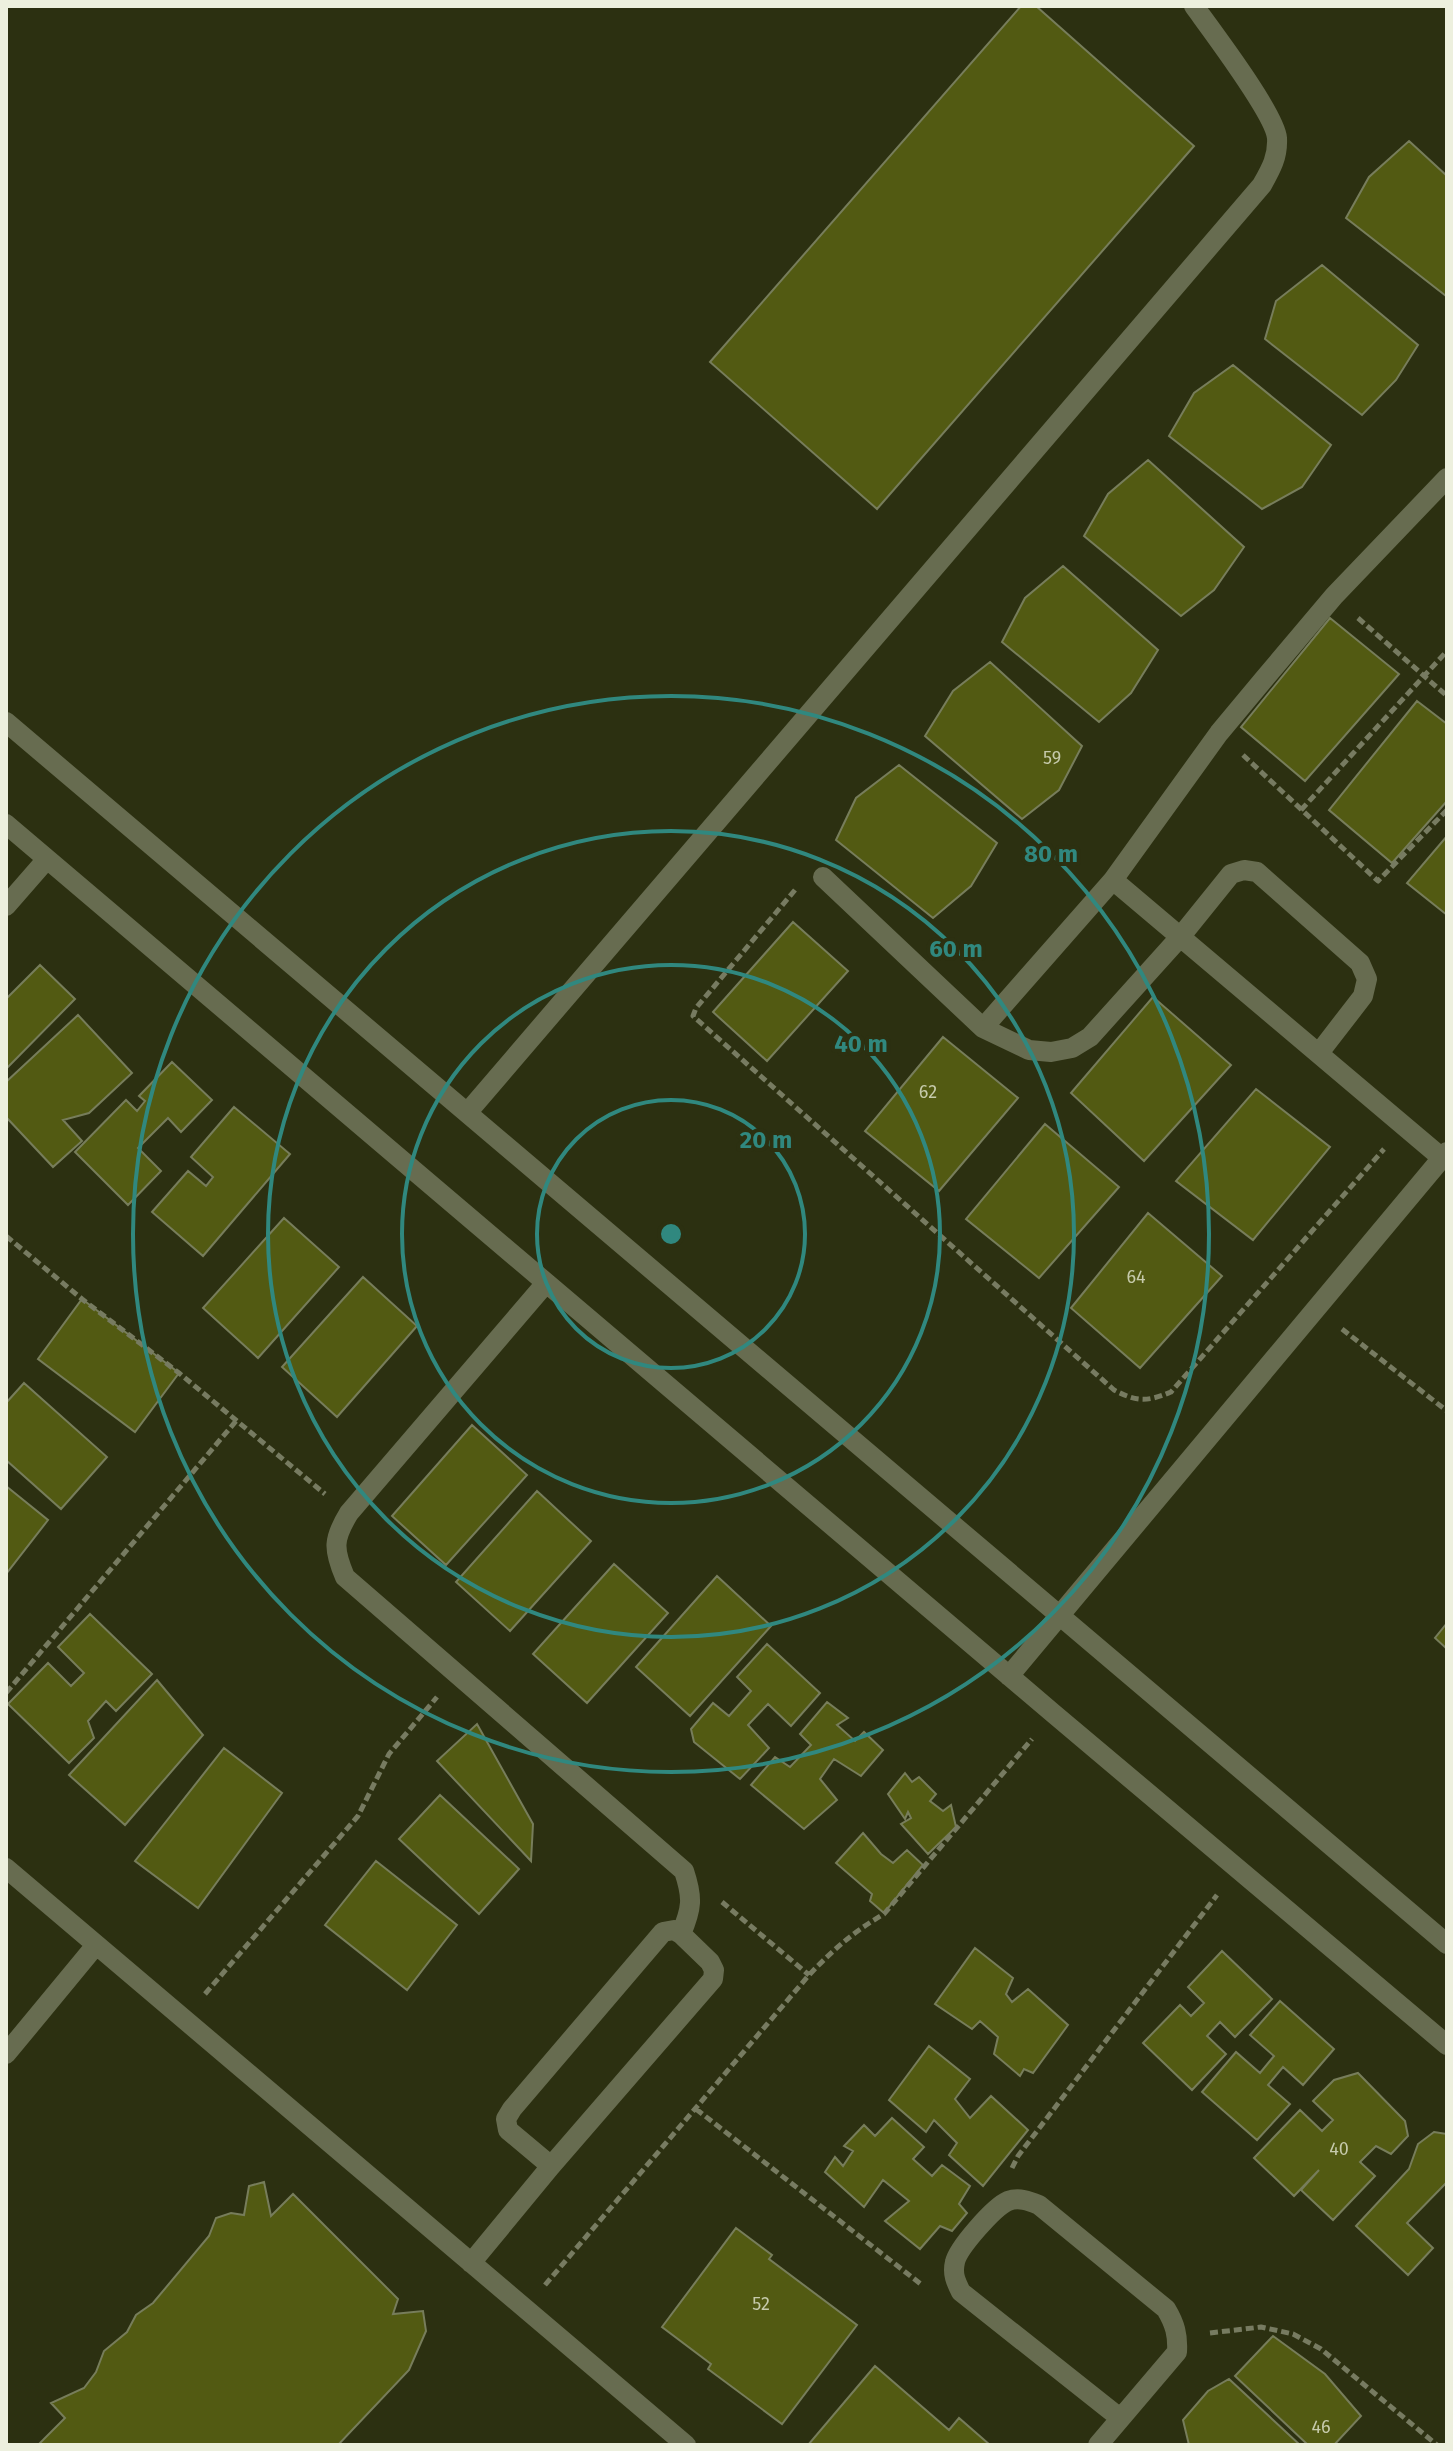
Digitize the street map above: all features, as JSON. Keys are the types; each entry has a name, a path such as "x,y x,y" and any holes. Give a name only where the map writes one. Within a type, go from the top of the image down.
{"street":[{"path":"467,1113 1262,185 1275,162 1277,136 1267,111 1194,6"},
{"path":"983,1028 1113,880 1219,733 1334,596 1447,478"},
{"path":"6,722 1447,1944"},
{"path":"6,824 1447,2045"},
{"path":"6,906 47,859"},
{"path":"823,877 983,1028 1029,1050 1051,1052 1072,1048 1090,1037 1181,936 1231,874 1244,870 1257,872 1360,963 1367,979 1363,996 1319,1053"},
{"path":"1009,1676 1445,1155 1404,1125 1113,880"},
{"path":"546,1283 349,1513 337,1533 335,1556 345,1577 684,1871 691,1892 690,1914 681,1934"},
{"path":"6,1868 686,2445"},
{"path":"471,2263 713,1979 714,1970 710,1962 674,1930 663,1932 506,2119 508,2130 551,2166"},
{"path":"6,2054 96,1945"},
{"path":"1098,2445 1177,2352 1174,2322 1166,2309 1039,2205 1023,2199 1008,2201 963,2245 955,2260 954,2277 961,2292 1120,2418"}],"path":[{"path":"1334,596 1447,696"},
{"path":"1301,810 1447,651"},
{"path":"1219,733 1378,881 1447,810"},
{"path":"823,877 802,882 696,1008 693,1016 1114,1390 1132,1399 1153,1400 1171,1392 1404,1125"},
{"path":"6,1236 349,1513"},
{"path":"1316,1309 1447,1411"},
{"path":"6,1693 236,1421"},
{"path":"184,2019 358,1816 389,1754 457,1673"},
{"path":"525,2309 809,1975 836,1946 884,1914 1054,1714"},
{"path":"1008,2201 1011,2171 1018,2156 1237,1868"},
{"path":"684,1871 809,1975"},
{"path":"696,2109 919,2284 937,2292 961,2292"},
{"path":"1177,2337 1261,2327 1293,2334 1321,2349 1437,2445"}],"building":[{"path":"1021,6 1036,6 1194,146 877,509 710,362"},
{"path":"1409,141 1447,176 1446,296 1346,218 1369,177"},
{"path":"1322,265 1418,345 1396,380 1362,415 1265,339 1276,301"},
{"path":"1233,365 1331,445 1302,487 1262,509 1169,436 1194,393"},
{"path":"1148,460 1244,547 1214,590 1181,616 1084,536 1108,494"},
{"path":"1063,566 1158,650 1131,693 1099,722 1002,642 1025,598"},
{"path":"1330,618 1399,674 1305,781 1241,727"},
{"path":"990,662 1082,746 1059,790 1022,819 925,736 953,691"},
{"path":"1417,701 1447,724 1447,801 1392,863 1329,810"},
{"path":"899,765 997,843 971,886 933,918 836,840 856,798"},
{"path":"1447,836 1447,915 1407,883"},
{"path":"793,922 848,971 767,1061 713,1012"},
{"path":"40,965 75,999 6,1069 6,999"},
{"path":"1153,997 1231,1065 1144,1161 1071,1093"},
{"path":"78,1015 132,1073 89,1113 63,1120 82,1141 53,1167 6,1117 6,1082"},
{"path":"943,1037 1018,1098 939,1191 865,1131"},
{"path":"172,1062 212,1100 181,1132 168,1118 138,1148 161,1171 128,1205 75,1152 126,1100 137,1111 145,1101 139,1096"},
{"path":"1256,1089 1330,1147 1253,1240 1176,1181"},
{"path":"234,1107 290,1154 203,1256 152,1212 188,1171 206,1186 213,1177 191,1157"},
{"path":"1045,1124 1119,1187 1039,1278 966,1219"},
{"path":"1148,1213 1222,1276 1140,1368 1071,1308"},
{"path":"284,1218 339,1267 258,1358 203,1308"},
{"path":"363,1277 417,1326 337,1417 282,1367"},
{"path":"82,1299 179,1373 135,1432 38,1359"},
{"path":"24,1383 107,1457 61,1509 6,1460 6,1403"},
{"path":"472,1425 527,1475 446,1565 392,1516"},
{"path":"6,1486 48,1520 6,1574"},
{"path":"537,1491 591,1541 510,1631 456,1582"},
{"path":"614,1564 668,1613 587,1703 533,1654"},
{"path":"717,1576 771,1626 690,1716 636,1667"},
{"path":"90,1614 152,1674 116,1711 106,1701 88,1721 94,1738 69,1763 8,1704 48,1663 71,1686 84,1673 58,1647"},
{"path":"1447,1623 1447,1649 1435,1638"},
{"path":"767,1644 820,1693 791,1726 768,1704 748,1725 769,1748 740,1779 694,1742 691,1729 713,1703 729,1716 751,1691 737,1677"},
{"path":"157,1680 203,1735 125,1825 69,1775"},
{"path":"827,1702 848,1718 837,1725 855,1741 864,1732 883,1750 861,1776 834,1759 820,1779 837,1800 804,1829 751,1785 775,1757 790,1767 811,1745 800,1734"},
{"path":"477,1724 533,1824 531,1861 437,1761"},
{"path":"224,1748 282,1793 198,1908 135,1861"},
{"path":"905,1773 912,1782 919,1777 936,1794 930,1801 943,1811 951,1805 956,1827 928,1854 901,1824 911,1818 908,1812 905,1819 888,1794"},
{"path":"440,1795 519,1869 479,1914 399,1839"},
{"path":"863,1833 893,1863 907,1850 923,1865 884,1913 870,1901 872,1894 836,1863"},
{"path":"376,1861 457,1925 407,1990 325,1925"},
{"path":"975,1948 1013,1978 1006,1994 1012,2002 1028,1989 1068,2025 1033,2073 1024,2069 1020,2076 994,2054 998,2037 980,2021 972,2029 935,2004"},
{"path":"1222,1951 1272,1999 1235,2037 1220,2022 1207,2036 1226,2054 1192,2090 1143,2043 1180,2005 1191,2016 1204,2003 1188,1987"},
{"path":"1280,2001 1334,2049 1303,2085 1283,2067 1268,2085 1290,2104 1257,2140 1202,2092 1236,2052 1260,2073 1274,2056 1250,2035"},
{"path":"929,2046 970,2079 955,2099 970,2118 991,2096 1028,2130 983,2186 949,2155 957,2143 934,2120 926,2132 889,2100"},
{"path":"1358,2073 1405,2121 1408,2136 1391,2154 1376,2146 1360,2162 1375,2176 1333,2220 1301,2190 1319,2170 1294,2196 1254,2158 1300,2110 1322,2131 1333,2120 1313,2101 1334,2080"},
{"path":"892,2118 924,2147 913,2159 932,2176 942,2165 970,2186 959,2204 967,2213 952,2231 940,2226 920,2249 885,2221 909,2201 883,2180 864,2207 825,2172 835,2157 843,2166 853,2151 844,2146 864,2125 875,2136"},
{"path":"1434,2132 1447,2134 1447,2182 1407,2223 1433,2248 1408,2275 1356,2226 1409,2169 1418,2144"},
{"path":"264,2182 271,2216 293,2194 398,2299 393,2314 423,2311 426,2331 409,2370 338,2445 38,2445 65,2418 51,2403 84,2388 96,2372 104,2351 127,2332 136,2315 153,2303 209,2236 216,2218 231,2213 244,2215 249,2186"},
{"path":"736,2228 772,2255 769,2259 857,2325 782,2424 708,2369 711,2364 662,2327"},
{"path":"1273,2336 1325,2374 1361,2416 1334,2445 1308,2445 1235,2376"},
{"path":"875,2366 949,2430 959,2418 990,2445 808,2445"},
{"path":"1229,2379 1300,2445 1189,2445 1183,2420 1208,2391"}]}
